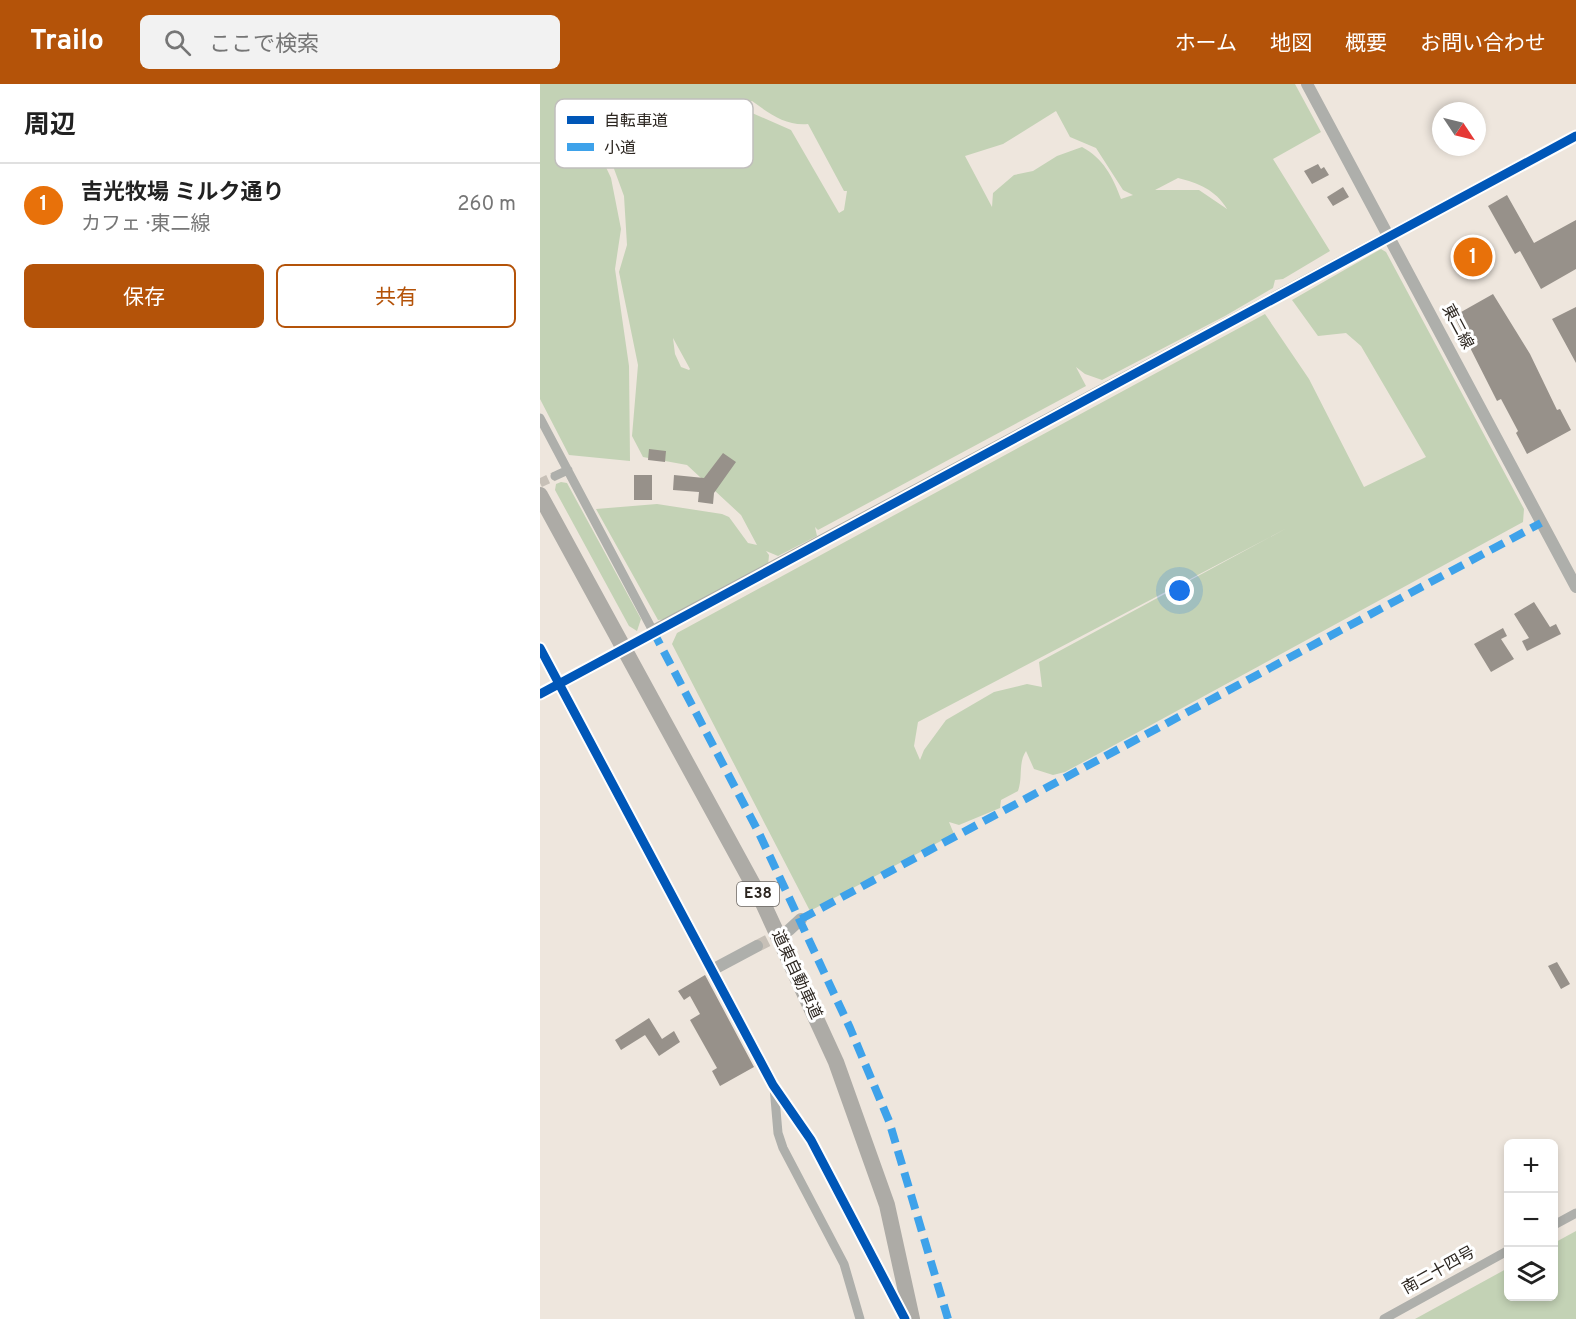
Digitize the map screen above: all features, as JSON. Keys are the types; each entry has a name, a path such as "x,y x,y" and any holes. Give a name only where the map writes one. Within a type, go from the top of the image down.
{"highway":[{"name":"道東自動車道","path":"540,495 762,901 836,1062 887,1205 912,1319"}],"street":[{"name":"東二線","path":"1307,84 1576,587"},
{"path":"640,639 1576,136"},
{"path":"540,418 653,631"},
{"path":"555,476 567,470"},
{"path":"540,648 773,1085 811,1140"},
{"path":"540,694 590,665"},
{"path":"789,930 801,919"},
{"path":"712,970 757,946"},
{"path":"773,1085 778,1133 783,1148 844,1264 860,1319"},
{"path":"1558,1223 1576,1213"},
{"name":"南二十四号","path":"1384,1319 1504,1253"}],"green space":[{"path":"540,84 1295,84 1321,132 1273,159 1330,251 1283,279 1275,280 1273,288 1225,316 1102,380 1085,374 1076,367 1086,386 818,530 815,527 817,536 778,556 766,551 769,555 768,566 667,619 658,620 596,509 657,504 722,514 729,517 748,543 757,545 741,515 687,465 643,457 632,436 638,365 619,272 627,245 624,196 614,168 753,168 753,113 791,130 839,213 844,210 847,191 844,191 808,124 785,121 772,115 753,102 753,99 555,99 555,168 606,168 611,178 621,229 615,269 629,366 630,461 569,455 540,399","holes":["1056,111 1070,137 1096,148 1123,190 1133,195 1121,199 1101,162 1082,147 1057,156 1033,171 1014,175 993,193 992,207 965,156 1003,144","1178,178 1206,188 1218,197 1227,209 1199,190 1155,190","673,338 690,369 689,370 681,367 675,354"]},
{"path":"1381,249 1386,252 1524,509 1523,522 1065,772 1053,775 1034,769 1026,751 1022,760 1018,791 1001,800 1000,808 959,825 949,822 954,834 810,911 672,644 677,633 1265,314 1309,379 1364,487 1426,457 1361,346 1346,333 1318,336 1292,300","holes":["1287,528 1039,662 1042,687 1027,684 994,692 946,720 924,750 920,760 914,746 918,722"]},
{"path":"567,483 641,619 637,631 629,626 555,490 556,484"},
{"path":"1576,1231 1576,1319 1415,1319 1504,1270 1504,1301 1558,1301 1558,1241"}],"building":[{"path":"1318,164 1321,169 1324,167 1329,175 1312,184 1304,171"},
{"path":"1343,187 1349,197 1333,206 1327,197"},
{"path":"1507,195 1534,243 1576,220 1576,269 1541,289 1520,251 1515,254 1488,206"},
{"path":"1477,241 1488,262 1469,273 1457,252"},
{"path":"1493,294 1530,354 1557,410 1560,409 1571,430 1527,454 1516,433 1518,431 1501,399 1497,401 1454,316"},
{"path":"1576,307 1576,363 1552,319"},
{"path":"649,449 666,451 665,462 648,460"},
{"path":"723,453 736,462 714,493 713,504 698,502 699,492 673,490 674,475 704,478"},
{"path":"634,475 652,475 652,500 634,500"},
{"path":"1534,602 1550,627 1556,624 1561,634 1527,651 1522,641 1529,638 1514,614"},
{"path":"1503,628 1507,636 1501,639 1514,659 1491,672 1474,644"},
{"path":"1557,962 1570,984 1561,989 1548,966"},
{"path":"705,975 754,1067 720,1086 712,1071 717,1068 690,1020 700,1014 690,996 684,1000 678,991"},
{"path":"649,1018 662,1039 674,1031 680,1042 659,1056 645,1035 621,1050 615,1040"}],"tunnel":[{"path":"540,483 555,476"},
{"path":"590,665 640,639"},
{"path":"757,946 785,932"},
{"path":"811,1140 905,1319"}],"marked path":[{"path":"801,919 1541,523"},
{"path":"653,631 758,831 850,1028 889,1121 948,1319"}],"cycle path":[{"path":"540,694 1576,136"},
{"path":"540,648 773,1085 811,1140 905,1319"}],"place":[{"name":"吉光牧場 ミルク通り","path":"1473,257"}]}
